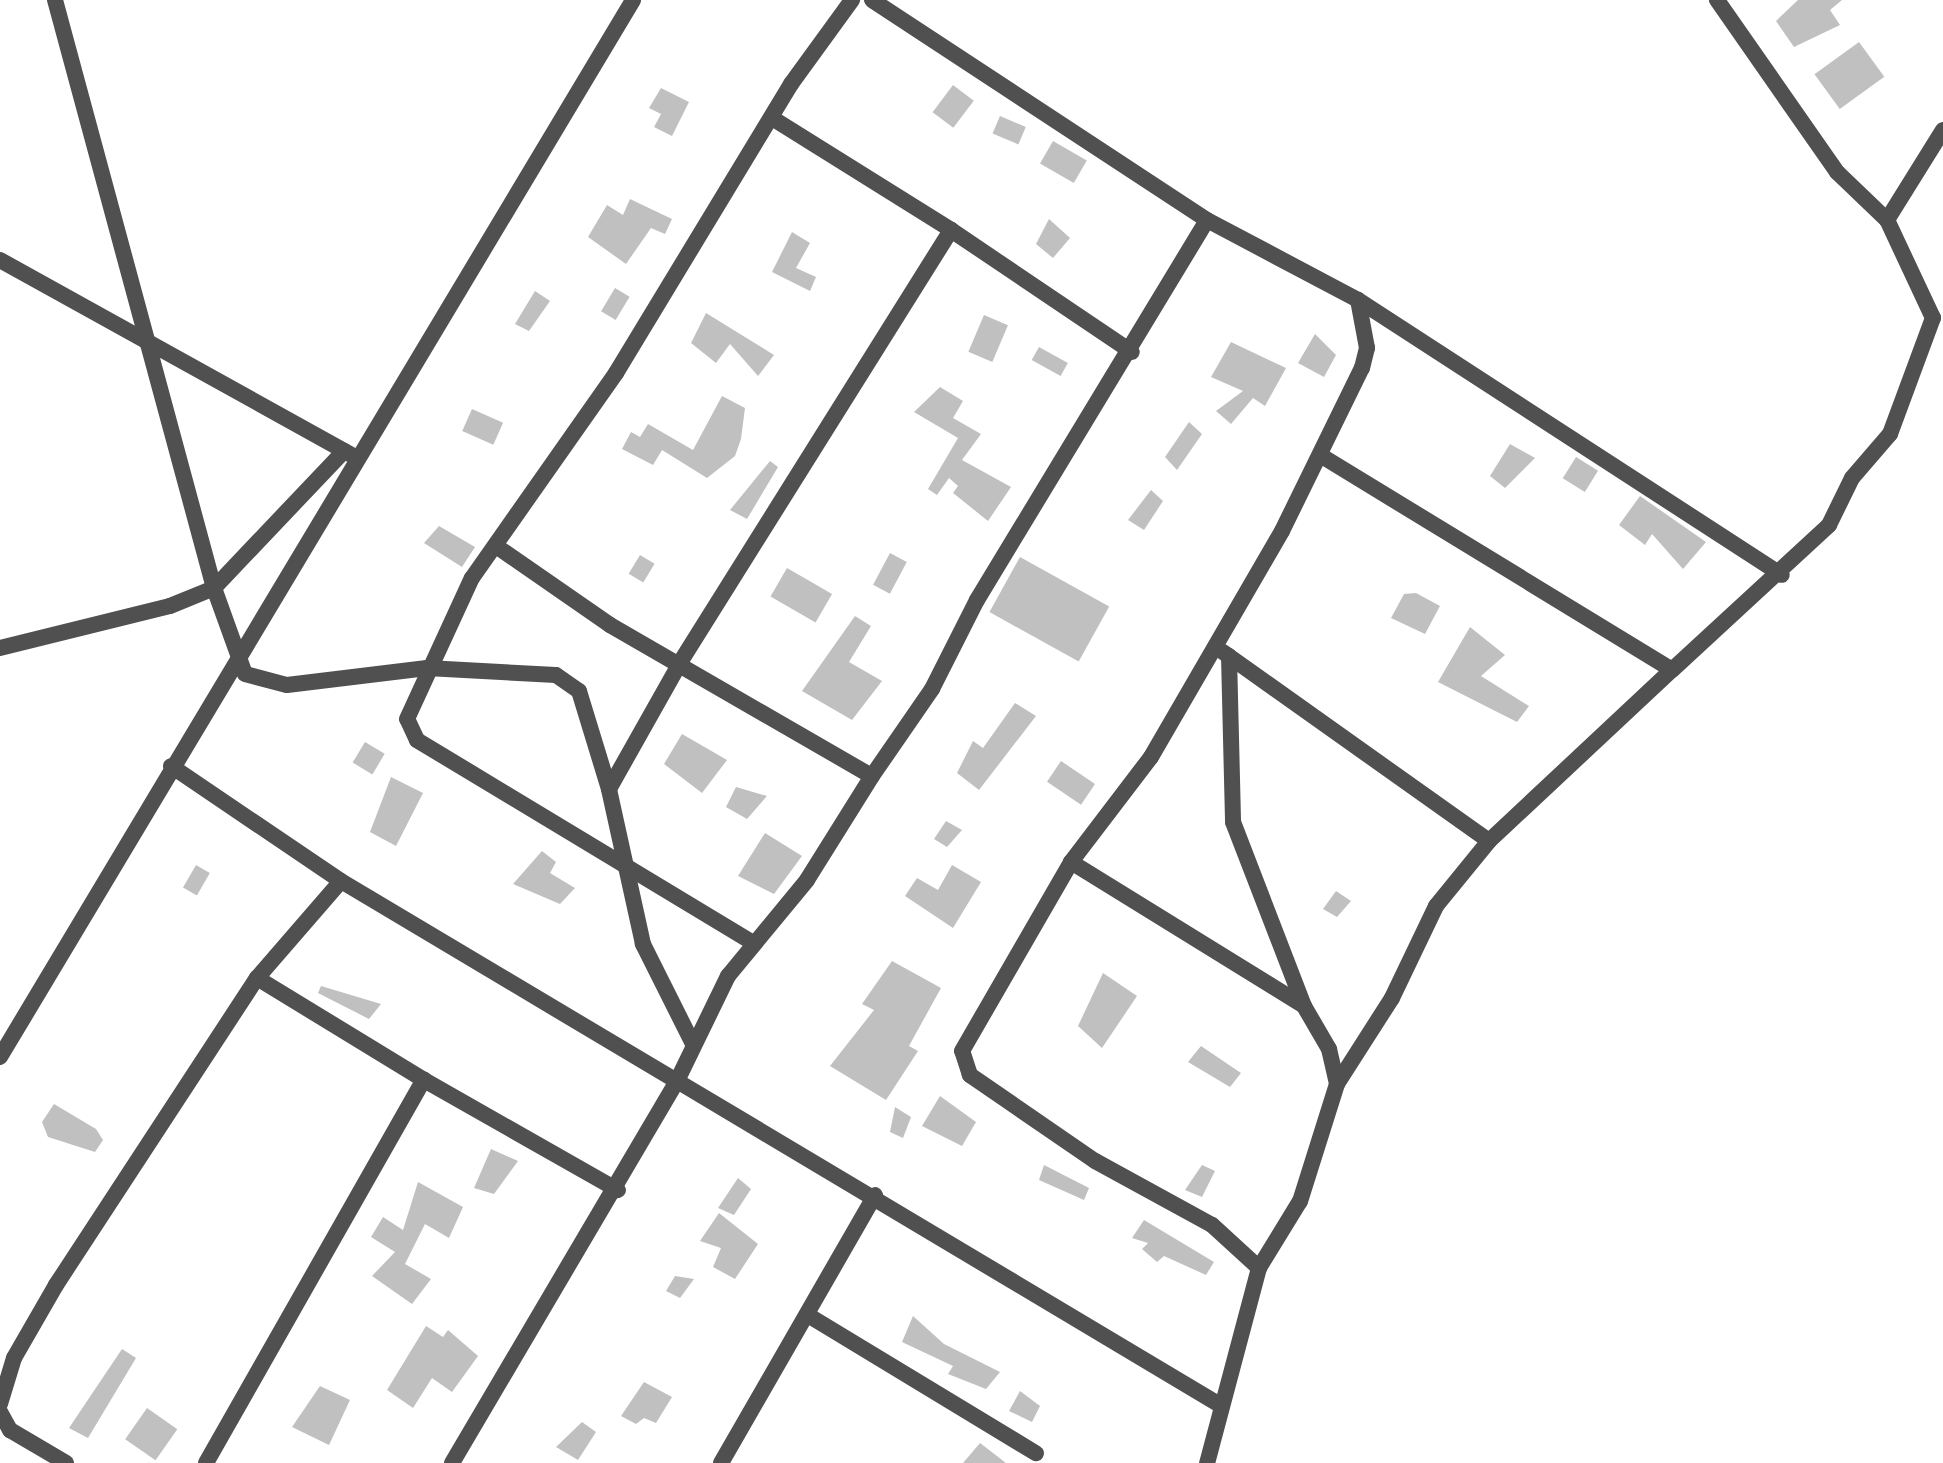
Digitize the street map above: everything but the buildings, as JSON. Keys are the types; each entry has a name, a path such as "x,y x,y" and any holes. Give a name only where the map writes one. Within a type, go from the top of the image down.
{"street":[{"path":"55,0 152,344 214,588 236,659 258,682 287,685 427,668 521,670 573,682 630,863 643,944 692,1042"},
{"path":"0,1057 236,659 349,454 633,0"},
{"path":"750,941 630,863 417,740 407,719 427,668 496,546 616,373 772,118 852,0"},
{"path":"872,0 1207,220 1358,300 1782,575"},
{"path":"1207,1463 1259,1268 1300,1201 1337,1084 1392,998 1436,906 1489,841 1672,670 1782,575 1829,525 1852,478 1890,434 1938,320 1887,220 1837,172 1717,0"},
{"path":"772,118 951,230 1132,352"},
{"path":"1887,220 1943,130"},
{"path":"452,1463 618,1190 677,1081 692,1042 750,941 807,880 872,776 932,689 977,600 1132,352 1207,220"},
{"path":"609,789 681,661 951,230"},
{"path":"0,260 349,454"},
{"path":"1259,1268 1212,1225 1095,1161 963,1064 962,1051 1071,862 1151,757 1222,651 1365,358 1358,300"},
{"path":"0,648 170,606 214,588 349,454"},
{"path":"1320,455 1672,670"},
{"path":"496,546 610,625 681,661 872,776"},
{"path":"1222,651 1489,841"},
{"path":"1222,651 1233,822 1304,1006 1326,1036 1337,1084"},
{"path":"171,766 341,881 875,1195 1220,1405"},
{"path":"1071,862 1304,1006"},
{"path":"0,1404 7,1361 257,978 341,881"},
{"path":"257,978 424,1080 618,1190"},
{"path":"206,1463 424,1080"},
{"path":"721,1463 811,1317 875,1195"},
{"path":"811,1317 1036,1453"},
{"path":"0,1412 10,1430 66,1463"}]}
